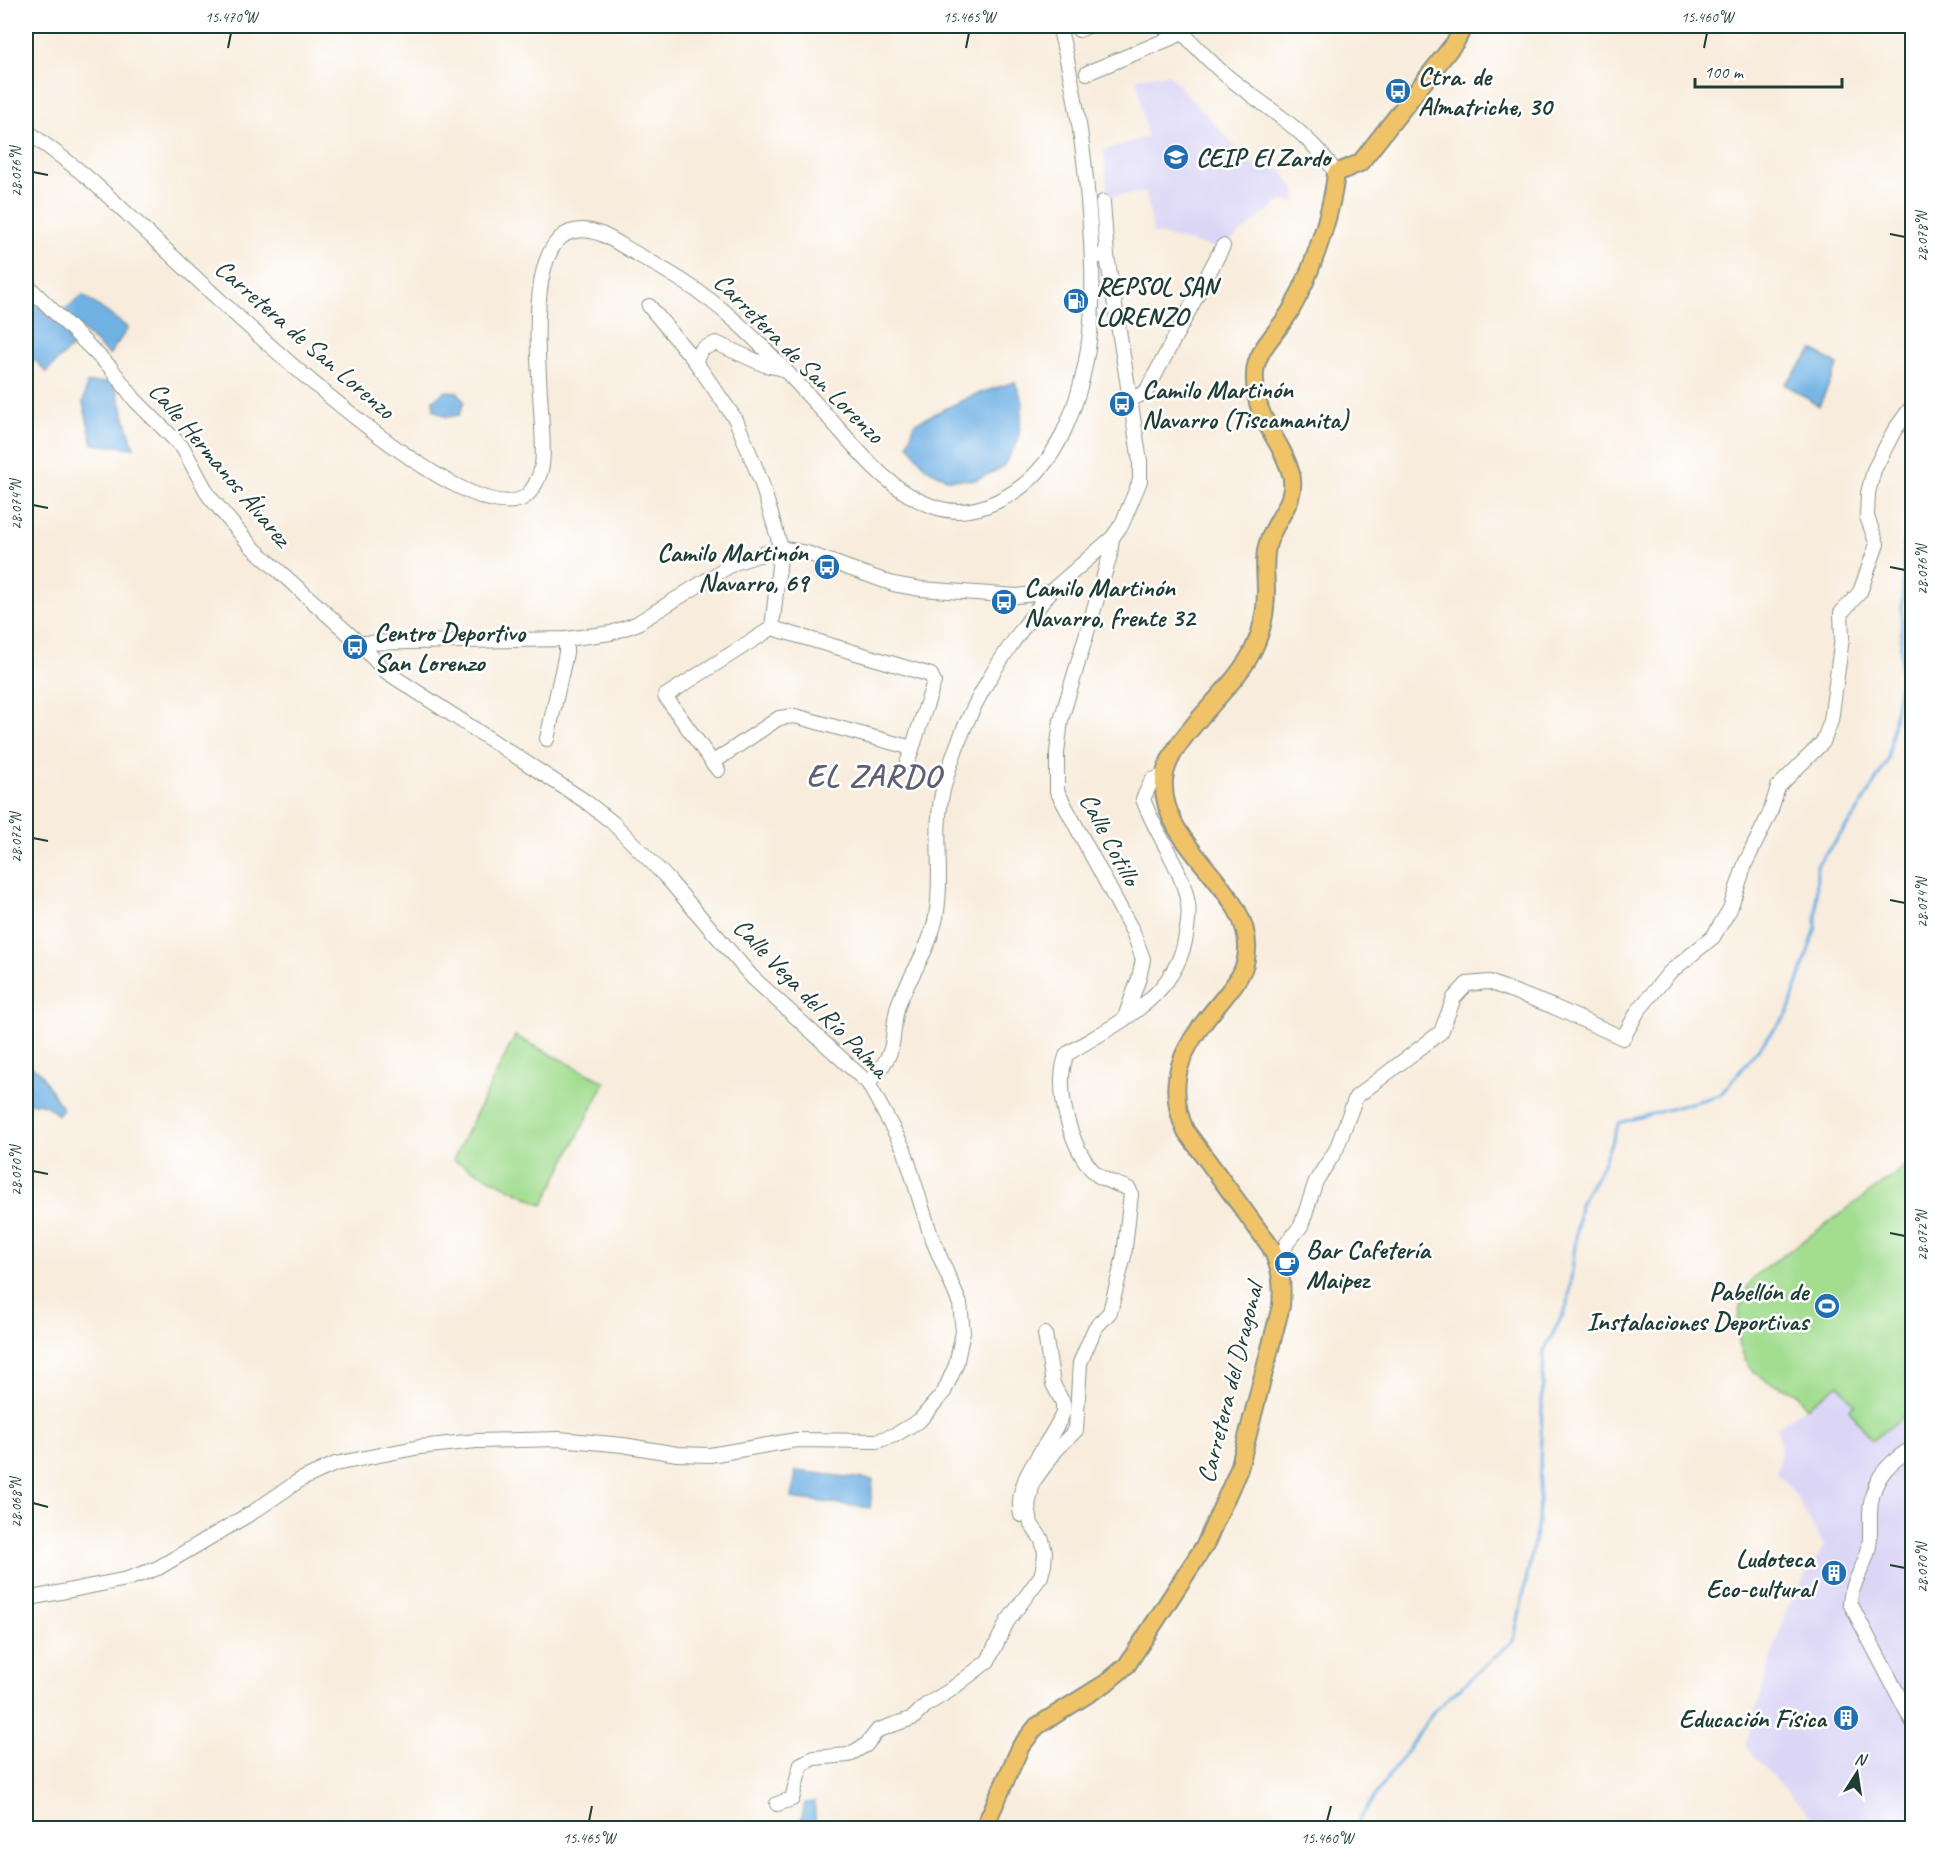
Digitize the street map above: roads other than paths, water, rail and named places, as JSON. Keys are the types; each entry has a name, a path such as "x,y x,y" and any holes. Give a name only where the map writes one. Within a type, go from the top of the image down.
{"main road":[{"path":"1164,776 1171,758 1187,734 1235,681 1254,649 1264,618 1267,546 1274,528 1288,506 1292,490 1291,474 1266,428 1256,400 1254,372 1263,350 1290,313 1299,295 1334,197 1336,173 1360,163 1456,41 1464,26"},
{"name":"Carretera del Dragonal","path":"984,1828 1021,1746 1037,1726 1106,1683 1127,1665 1205,1545 1239,1469 1281,1306 1283,1281 1280,1265 1270,1246 1185,1130 1177,1111 1176,1089 1180,1064 1191,1037 1231,989 1246,963 1249,940 1240,915 1179,831 1170,815 1164,793 1164,776"}],"street":[{"name":"Carretera de San Lorenzo","path":"26,130 87,177 300,374 393,446 448,481 485,498 507,502 525,497 536,483 540,473 543,463 543,440 537,362 541,277 548,253 560,238 575,232 597,233 688,282 733,319 784,369 871,464 905,493 932,506 955,512 981,509 1014,494 1040,470 1060,441 1073,412 1090,345 1100,256 1081,126 1059,26"},
{"path":"1087,73 1176,31 1304,136 1325,155 1336,173"},
{"path":"868,1083 886,1062 897,1008 931,936 938,896 940,804 944,786 971,711 1004,652 1050,592 1112,538 1122,524 1140,481 1140,461 1130,400 1100,256 1103,202"},
{"path":"1130,400 1146,392 1223,246"},
{"name":"Calle Hermanos Álvarez","path":"26,284 110,367 135,400 183,448 209,496 251,546 359,643"},
{"path":"649,306 695,361 736,420 761,481 781,548 772,628"},
{"path":"695,361 702,349 716,342 765,365 784,369"},
{"path":"1280,1265 1287,1244 1301,1226 1316,1181 1336,1150 1356,1097 1441,1032 1454,998 1467,984 1489,982 1554,1007 1623,1038 1638,1011 1669,973 1713,937 1730,909 1745,864 1770,813 1778,787 1823,742 1831,721 1842,638 1841,613 1860,592 1876,544 1867,517 1868,493 1874,470 1894,431 1912,406"},
{"name":"Calle Cotillo","path":"1112,538 1107,566 1060,720 1057,791 1133,932 1143,959 1139,978 1125,1017"},
{"path":"359,643 566,639 612,633 636,624 734,563 781,548 807,553 893,584 921,589 1017,596 1050,592"},
{"path":"772,628 931,675 934,682 910,754 795,716 779,718 715,766 665,696 772,628"},
{"path":"547,740 566,653 566,639"},
{"name":"Calle Vega del Río Palma","path":"26,1599 127,1579 158,1568 253,1512 300,1480 335,1464 420,1447 476,1441 559,1439 624,1444 677,1454 710,1455 796,1440 877,1441 895,1435 920,1420 944,1392 956,1365 963,1332 960,1304 931,1236 904,1149 868,1083 752,977 667,878 612,822 585,801 385,671 359,643"},
{"path":"1031,1524 1028,1506 1033,1482 1057,1449 1076,1430 1079,1417 1077,1385 1080,1363 1095,1328 1110,1312 1124,1256 1131,1194 1129,1189 1096,1175 1077,1146 1062,1097 1061,1066 1067,1054 1147,1005 1170,978 1182,952 1188,924 1188,904 1143,799 1152,780 1164,776"},
{"path":"777,1804 792,1799 801,1764 814,1758 848,1755 866,1745 878,1730 913,1718 926,1705 949,1691 988,1661 1007,1622 1041,1576 1045,1552 1042,1540 1031,1524 1022,1518 1019,1504 1021,1488 1063,1413 1063,1403 1053,1384 1045,1334"},
{"path":"1912,1448 1897,1458 1874,1484 1870,1501 1868,1551 1851,1589 1850,1604 1912,1721"}],"water":[{"path":"83,295 128,328 109,355 63,311"},
{"path":"30,296 76,343 46,372 26,351 26,300"},
{"path":"1813,350 1838,365 1819,406 1785,384"},
{"path":"108,382 116,388 134,448 93,444 83,403 87,383"},
{"path":"1015,382 1023,402 1018,441 1002,468 975,480 947,479 926,468 908,444 915,423 974,395"},
{"path":"446,391 458,392 464,402 459,415 447,417 434,410 433,400"},
{"path":"26,1064 39,1071 63,1110 58,1115 43,1105 26,1104"},
{"path":"796,1471 873,1480 870,1508 792,1498"},
{"path":"814,1802 816,1828 801,1821 805,1803"}],"waterway":[{"path":"1353,1828 1434,1711 1514,1640 1538,1523 1544,1351 1568,1304 1580,1204 1601,1168 1619,1123 1720,1095 1788,1013 1816,927 1817,865 1856,814 1888,760 1900,680 1904,543 1912,525"}],"place":[{"name":"Ctra. de Almatriche, 30","path":"1398,91"},
{"name":"CEIP El Zardo","path":"1176,157"},
{"name":"REPSOL SAN LORENZO","path":"1076,301"},
{"name":"Camilo Martinón Navarro (Tiscamanita)","path":"1122,404"},
{"name":"Camilo Martinón Navarro, 69","path":"827,567"},
{"name":"Camilo Martinón Navarro, frente 32","path":"1004,602"},
{"name":"Centro Deportivo San Lorenzo","path":"355,647"},
{"name":"Bar Cafetería Maipez","path":"1287,1264"},
{"name":"Pabellón de Instalaciones Deportivas","path":"1827,1306"},
{"name":"Ludoteca Eco-cultural","path":"1834,1573"},
{"name":"Educación Física","path":"1846,1718"}],"district":[{"name":"EL ZARDO","path":"874,775"}]}
